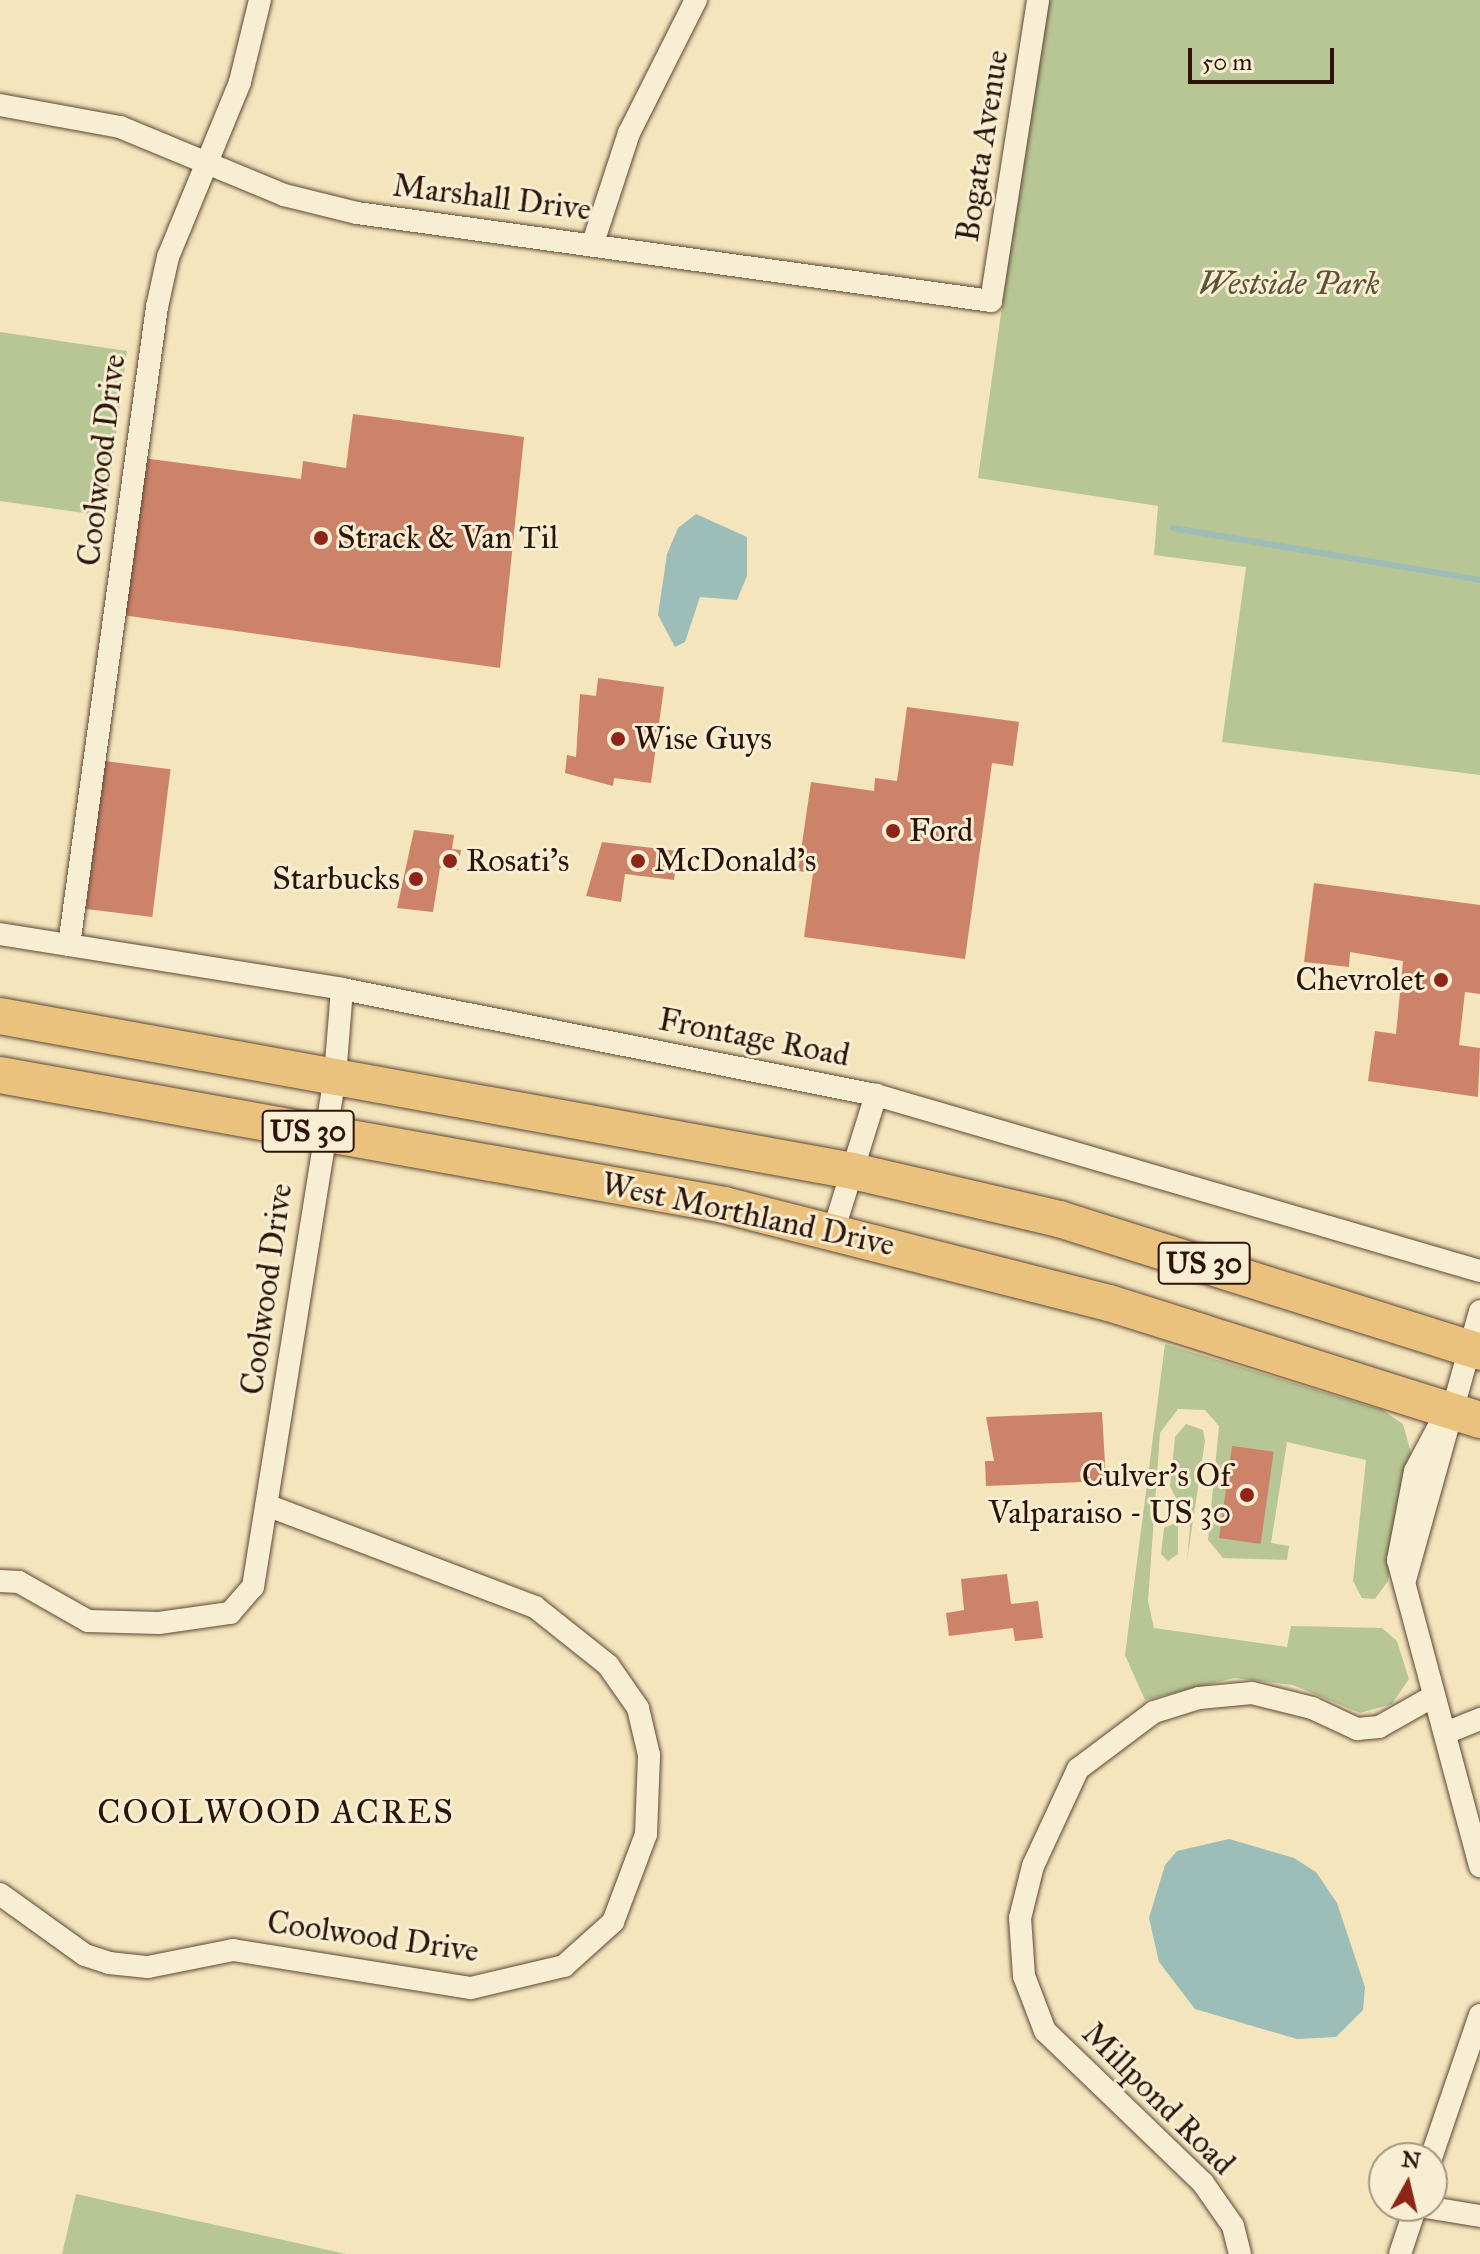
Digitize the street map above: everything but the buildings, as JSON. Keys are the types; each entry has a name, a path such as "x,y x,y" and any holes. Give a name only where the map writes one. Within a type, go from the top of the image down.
{"highway":[{"name":"West Morthland Drive","path":"0,1016 853,1171 1059,1219 1475,1350"},
{"name":"West Morthland Drive","path":"0,1075 724,1205 1217,1334 1464,1415"}],"street":[{"name":"Coolwood Drive","path":"69,945 147,355 168,257 204,163 240,82 260,0"},
{"path":"593,243 629,133 696,0"},
{"name":"Bogata Avenue","path":"991,301 1038,0"},
{"name":"Marshall Drive","path":"0,105 89,118 284,195 357,213 593,243 991,301"},
{"name":"Frontage Road","path":"0,934 342,989 876,1095 1480,1271"},
{"name":"Coolwood Drive","path":"0,1581 19,1582 88,1621 209,1620 230,1613 253,1587 335,1076 342,989"},
{"path":"833,1232 876,1095"},
{"path":"1480,1311 1464,1415 1405,1580 1432,1697 1448,1732 1480,1866"},
{"name":"Coolwood Drive","path":"0,1894 85,1955 109,1963 148,1967 233,1950 471,1988 564,1966 613,1922 646,1834 649,1755 638,1708 608,1665 535,1607 267,1505"},
{"name":"Millpond Road","path":"1240,2254 1233,2226 1203,2183 1045,2031 1024,1976 1020,1918 1033,1866 1078,1769 1154,1712 1199,1698 1252,1693 1312,1708 1357,1729 1379,1727 1432,1697"},
{"path":"1448,1732 1480,1719"},
{"path":"1436,2142 1480,2015"},
{"path":"1448,2211 1480,2216"},
{"path":"1400,2254 1411,2222"}],"green space":[{"name":"Westside Park","path":"1045,0 1480,0 1480,775 1222,742 1246,567 1154,555 1158,506 978,478"},
{"path":"0,332 127,351 105,516 0,501"},
{"path":"1165,1344 1382,1410 1403,1424 1411,1453 1388,1581 1375,1599 1362,1598 1353,1581 1366,1460 1287,1442 1271,1543 1289,1546 1287,1560 1223,1558 1208,1540 1219,1426 1205,1410 1178,1409 1160,1433 1148,1601 1154,1628 1287,1647 1291,1626 1382,1628 1397,1641 1409,1679 1392,1704 1360,1713 1293,1685 1234,1678 1145,1700 1125,1655"},
{"path":"1186,1424 1203,1430 1205,1441 1187,1560 1190,1527 1170,1486 1175,1437"},
{"path":"1178,1522 1178,1554 1168,1561 1161,1554 1164,1528"},
{"path":"76,2194 346,2254 62,2254"}],"water":[{"path":"696,514 747,537 747,576 737,600 700,597 685,642 675,647 658,615 667,554 678,528"},
{"path":"1229,1839 1294,1858 1316,1872 1337,1903 1365,1987 1363,2010 1336,2037 1297,2039 1195,2009 1159,1962 1149,1918 1165,1865 1177,1851"}],"waterway":[{"path":"1173,528 1480,580"}],"place":[{"name":"Strack & Van Til","path":"321,538"},
{"name":"Wise Guys","path":"618,739"},
{"name":"Ford","path":"893,831"},
{"name":"Rosati's","path":"450,861"},
{"name":"McDonald's","path":"638,861"},
{"name":"Starbucks","path":"416,879"},
{"name":"Chevrolet","path":"1441,980"},
{"name":"Culver's Of Valparaiso - US 30","path":"1247,1495"}],"district":[{"name":"COOLWOOD ACRES","path":"276,1812"}]}
